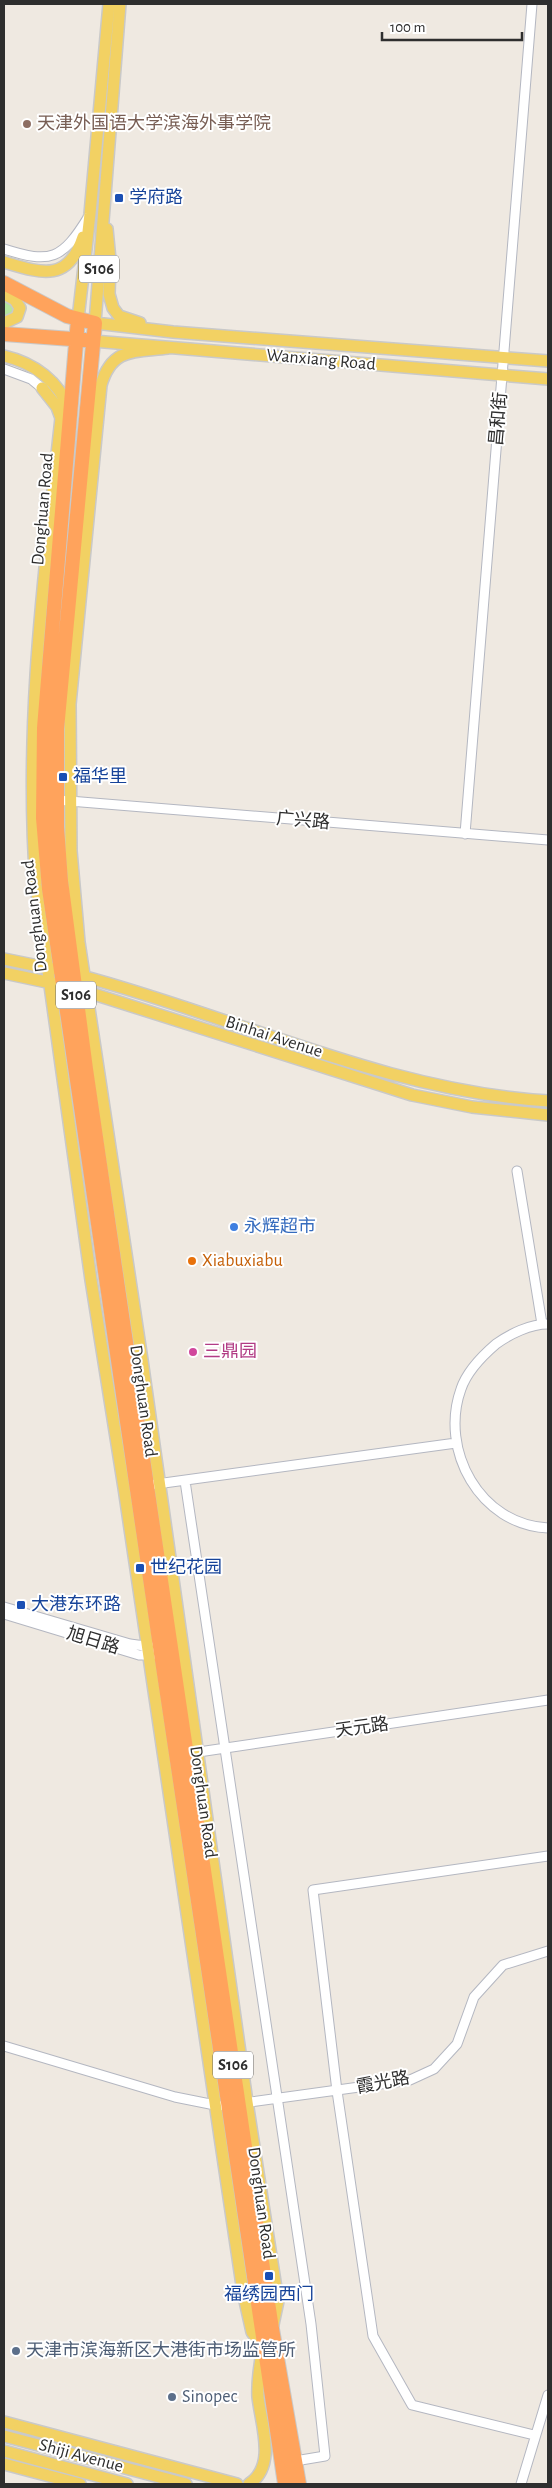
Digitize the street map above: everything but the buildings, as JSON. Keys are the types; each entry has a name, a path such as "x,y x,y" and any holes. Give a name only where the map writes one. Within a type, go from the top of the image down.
{"highway":[{"path":"4,283 78,319 95,323"},
{"name":"Donghuan Road","path":"78,319 53,598 44,728 43,818 49,889 66,972 165,1650 187,1753 230,2107 263,2347 285,2484"},
{"name":"Donghuan Road","path":"66,972 61,881 63,801 57,729 95,323"},
{"path":"4,334 93,341"},
{"name":"Donghuan Road","path":"230,2107 299,2484"}],"main road":[{"name":"S106","path":"78,319 90,214 109,4"},
{"name":"S106","path":"95,323 120,4"},
{"path":"4,262 36,272 52,272 65,266 77,252 90,214"},
{"path":"103,215 109,245 109,294 114,308 119,316 127,320 173,332"},
{"path":"4,294 15,300 20,308 17,317 4,323"},
{"name":"Wanxiang Road","path":"95,323 173,332 548,361"},
{"name":"Wanxiang Road","path":"93,341 548,379"},
{"path":"63,801 70,704 101,384 107,367 117,357 128,353 168,348"},
{"path":"4,356 24,362 44,374 64,396 71,412"},
{"path":"42,388 57,407 61,418 36,654 32,745 34,858 66,972 142,1486 230,2107"},
{"name":"Binhai Avenue","path":"4,958 66,972 389,1074 455,1090 548,1101"},
{"name":"Binhai Avenue","path":"4,973 68,987 412,1095 472,1107 548,1115"},
{"path":"165,1650 187,1753 230,2107"},
{"path":"249,2484 260,2474 265,2456 258,2385 263,2347"},
{"path":"4,2422 237,2484"},
{"name":"Shiji Avenue","path":"4,2436 186,2484"},
{"name":"Shiji Avenue","path":"4,2451 127,2484"},
{"path":"4,2464 80,2484"}],"street":[{"name":"昌和街","path":"465,834 532,4"},
{"path":"4,249 39,258 50,257 63,249 90,214"},
{"path":"4,369 31,380 42,388"},
{"name":"广兴路","path":"63,801 548,840"},
{"path":"517,1171 545,1324 508,1335 480,1357 461,1388 454,1423 459,1458 476,1490 502,1514 536,1527 548,1528"},
{"path":"142,1486 456,1443"},
{"path":"185,1481 311,2324 325,2456 295,2461"},
{"name":"旭日路","path":"4,1607 165,1650"},
{"name":"旭日路","path":"4,1614 165,1650"},
{"name":"天元路","path":"187,1753 548,1700"},
{"path":"534,2435 412,2405 373,2336 337,2091 313,1890 548,1856"},
{"name":"霞光路","path":"4,2052 230,2107 277,2098 410,2080 434,2069 457,2044 474,1996 503,1965 548,1951"},
{"name":"霞光路","path":"4,2046 230,2107"},
{"path":"521,2484 534,2435 548,2395"}],"green space":[{"path":"4,298 12,305 13,314 4,319"}],"place":[{"name":"天津外国语大学滨海外事学院","path":"27,124"},
{"name":"学府路","path":"119,198"},
{"name":"福华里","path":"63,777"},
{"name":"永辉超市","path":"234,1227"},
{"name":"Xiabuxiabu","path":"192,1261"},
{"name":"三鼎园","path":"193,1352"},
{"name":"世纪花园","path":"140,1568"},
{"name":"大港东环路","path":"21,1605"},
{"name":"福绣园西门","path":"269,2276"},
{"name":"天津市滨海新区大港街市场监管所","path":"16,2351"},
{"name":"Sinopec","path":"172,2397"}]}
